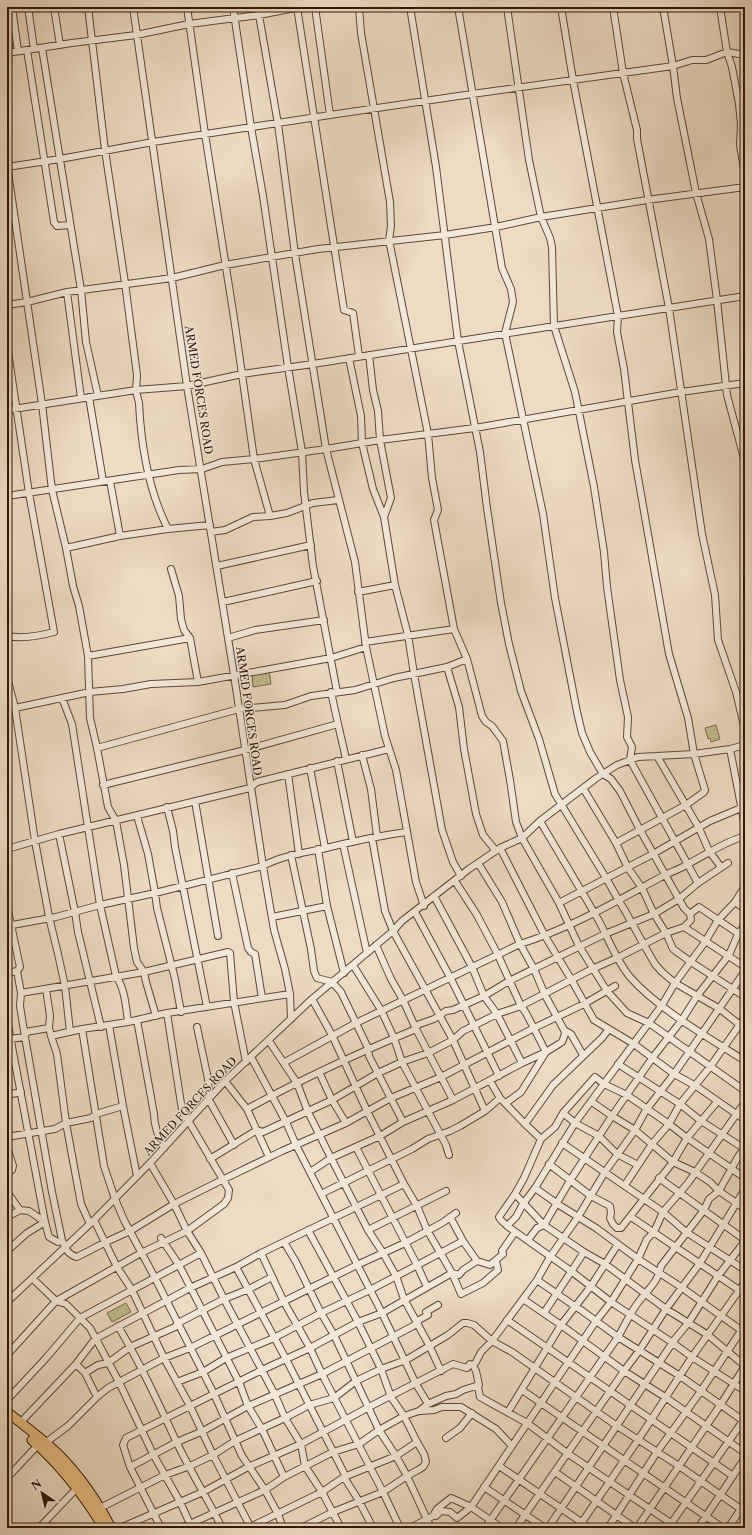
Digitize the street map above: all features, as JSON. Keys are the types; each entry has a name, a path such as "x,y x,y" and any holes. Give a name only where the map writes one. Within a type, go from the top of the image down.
{"highway":[{"path":"7,1412 20,1423 58,1463 78,1488 104,1528"},
{"path":"7,1419 57,1454 74,1473 100,1508 111,1528"}],"street":[{"path":"12,7 18,52"},
{"path":"28,7 34,49"},
{"path":"54,7 60,45"},
{"path":"88,7 105,150 138,375 136,390 141,430 157,503 168,529"},
{"name":"ARMED FORCES ROAD","path":"7,1302 33,1279 115,1199 209,1100 225,1081 269,1041 290,1019 290,994 285,968 274,930 263,866 202,470 187,386 133,7"},
{"path":"187,7 204,134 234,318 254,459 270,516"},
{"path":"233,7 302,452 302,474 313,566 331,658 338,724 346,759"},
{"path":"7,34 8,53 136,34 234,17 258,15 298,7 344,310 353,313 359,356"},
{"path":"315,7 330,115"},
{"path":"359,7 360,34 390,202 391,226 389,240 428,434 432,478 438,510 434,520 454,629 467,660 482,716 486,722 492,726 503,741 516,822 522,838 559,903 579,946 607,991 627,1013 649,1023 668,1038 745,1091"},
{"path":"410,7 427,101 458,341 480,452 501,603 509,644 521,691 539,739 555,794 606,878 655,964 675,983 720,1009 745,1029"},
{"path":"257,1130 263,1132 308,1112 402,1062 428,1053 453,1040 463,1031 474,1025 545,995 571,979 644,945 666,933 684,927 691,920 690,914 679,899 653,854 620,790 611,779 603,774 586,743 577,712 555,598 543,514 506,334 513,302 511,289 502,268 458,7"},
{"path":"507,7 529,160 541,217 550,238 552,247 554,326 575,392 600,521 620,680 628,717 627,738 632,747 630,760 663,817 698,883"},
{"path":"561,7 573,80 618,316 617,332 624,369 640,494 670,654 688,718 694,754 705,790 686,805 616,843"},
{"path":"613,7 623,73 637,130 637,139 647,200 669,308 702,534 715,595 718,640 736,692 745,730"},
{"path":"663,7 677,98 696,193 709,239 726,385 745,462"},
{"path":"720,7 727,52 732,67 739,104 741,124 740,145 745,175"},
{"path":"258,15 278,124 295,254 314,364 326,449 355,562 366,644 374,684 385,736 396,770 416,882 424,906"},
{"path":"42,48 81,290 86,342 98,396"},
{"path":"27,50 54,222 57,226 70,225"},
{"path":"156,1016 144,972 137,962 135,955 130,927 124,865 116,821 108,807 90,718 88,656 79,606 73,586 66,548 52,490 42,404 7,166 60,160 105,150 153,142 278,124 374,108 673,66 692,60 706,60 727,52 745,55"},
{"path":"7,305 27,302 67,292 125,283 172,278 225,265 272,256 295,254 335,246 445,235 496,227 541,217 647,200 745,187"},
{"path":"67,292 81,398"},
{"path":"7,410 136,390 187,386 242,374 745,296"},
{"path":"7,345 29,493 54,632 41,636 7,636"},
{"path":"369,355 373,390 378,411 380,440 391,498 384,517"},
{"path":"349,358 361,416 362,443 373,489 384,517 395,585 408,635 442,830 453,862 461,876"},
{"path":"7,496 178,470 202,470 222,462 254,459 380,440 475,428 745,382"},
{"path":"89,397 106,481 120,536"},
{"path":"66,548 120,536 168,529 211,528 226,530 253,517 270,516 313,503 338,500"},
{"path":"217,566 311,545"},
{"path":"172,569 179,596 181,619 184,630 190,638 198,682"},
{"path":"222,602 316,581"},
{"path":"358,592 395,585"},
{"path":"228,638 255,630 324,620"},
{"path":"7,705 15,708 90,692 123,689 151,684 198,682 331,658 366,644 408,635 454,629"},
{"path":"88,656 190,638"},
{"path":"97,748 239,710 285,705 311,696 356,690 394,678 447,667 467,660"},
{"path":"447,667 459,707 464,749 476,814 484,835 498,849 545,936 594,1020 634,1044 674,1074 696,1086 745,1120"},
{"path":"7,677 15,708 35,841 49,918 65,986 70,1032"},
{"path":"62,698 72,724 100,905 116,976 120,981 128,1022"},
{"path":"103,785 245,750 338,724"},
{"path":"290,1019 434,896 498,849 522,838 583,788 603,774 623,762 638,757 694,754 730,749 745,744"},
{"path":"7,849 59,834 250,788 257,782 389,749"},
{"path":"730,749 745,826"},
{"path":"362,755 371,789 375,837 385,911 393,931 453,1040 485,1111"},
{"path":"657,756 686,805 709,851 721,868"},
{"path":"337,761 353,842"},
{"path":"310,768 325,848"},
{"path":"288,774 299,854"},
{"path":"583,788 616,843 628,868 642,888 673,949 745,997"},
{"path":"195,801 218,936"},
{"path":"167,807 207,1007"},
{"path":"559,903 628,868 710,821 741,808"},
{"path":"137,816 148,854 157,908 181,1012"},
{"path":"540,822 582,891 617,958 633,979 648,996 682,1020 745,1060"},
{"path":"9,925 49,918 155,893 263,866 272,860 291,855 406,832"},
{"path":"59,834 78,932 101,1027"},
{"path":"285,1062 332,1035 381,1010 426,990 520,944 545,936 594,914 688,864 709,851 729,841 745,836"},
{"path":"343,844 367,953"},
{"path":"318,849 327,906 344,973"},
{"path":"291,855 311,949 314,971 317,978 332,982 341,992 368,1048 368,1056 403,1122"},
{"path":"310,1172 331,1158 380,1136 403,1122 453,1100 522,1063 546,1052 562,1042 565,1034 558,1017 545,995 534,969 520,944 502,902 478,863"},
{"path":"247,1109 272,1095 368,1048 416,1029 417,1025 434,1019 446,1011 453,1010 463,1004 484,996 543,963 558,958 579,946 631,922 654,914 679,899 698,883 728,863"},
{"path":"232,873 248,948 255,954 262,998"},
{"path":"455,882 476,915 498,955 521,1006 546,1052"},
{"path":"507,1226 516,1217 562,1143 662,1005 675,983 705,942 718,920 735,902 745,886"},
{"path":"434,896 472,967 484,996 497,1014 522,1063"},
{"path":"735,902 745,909"},
{"path":"7,906 9,925 20,967 17,971 21,993 20,1006 25,1037 62,1240 65,1248 70,1254 77,1257 130,1231 174,1204 269,1157 346,1123 391,1098 441,1077 512,1041 534,1028 584,1004 615,986"},
{"path":"272,917 327,906"},
{"path":"690,914 699,907 745,938"},
{"path":"415,912 450,977 499,1076"},
{"path":"528,1240 537,1228 544,1225 571,1179 612,1116 653,1057 682,1020 697,996 729,955 738,934 745,924"},
{"path":"684,927 705,942 729,955 745,967"},
{"path":"376,945 391,979 453,1100"},
{"path":"21,993 65,986 90,980 144,972 228,952 231,954 234,1002 246,1062"},
{"path":"354,965 381,1010 394,1038 402,1062 429,1111 446,1145 449,1155"},
{"path":"7,973 17,971"},
{"path":"120,1528 203,1492 248,1467 301,1444 453,1364 467,1368 470,1364 473,1365 537,1280 550,1257 578,1217 605,1172 635,1130 646,1110 674,1074 745,971"},
{"path":"46,989 50,1016 49,1028 57,1054 66,1123 81,1204 106,1242 117,1267 132,1290 164,1358 203,1431 213,1455 249,1528 322,1492 344,1477 396,1456 416,1442"},
{"path":"51,1036 82,1029 109,1026 167,1013 290,994"},
{"path":"312,999 332,1035 367,1111 461,1294 483,1283 498,1270 496,1261"},
{"path":"7,1355 56,1301 162,1240 187,1231 219,1208 228,1198 229,1190 188,1122 181,1107 167,1013"},
{"path":"625,1185 652,1144 669,1124 680,1104 696,1086 745,1017"},
{"path":"7,1020 45,1222 49,1238 58,1242 62,1240"},
{"path":"137,1020 154,1114 154,1126 158,1131 164,1148"},
{"path":"109,1026 137,1176"},
{"path":"197,1027 208,1079 209,1100 234,1145"},
{"path":"25,1037 26,1032 49,1028"},
{"path":"82,1029 104,1166 115,1199 141,1253 214,1394 224,1419 248,1467 265,1490 278,1514 283,1528"},
{"path":"525,1124 553,1085 602,1038 609,1029"},
{"path":"564,1030 572,1034 583,1056"},
{"path":"10,1039 25,1037"},
{"path":"269,1041 285,1062 298,1083 308,1112 368,1230 396,1276 404,1299 429,1345 441,1371"},
{"path":"506,1103 521,1092 546,1052"},
{"path":"251,1057 286,1122 296,1145 406,1360 416,1384 428,1404"},
{"path":"486,1528 490,1520 505,1501 618,1337 641,1299 647,1294 660,1273 661,1266 704,1210 709,1199 719,1191 738,1157 745,1148 701,1121 680,1104 618,1064"},
{"path":"319,1072 332,1100 346,1123"},
{"path":"745,1178 669,1124 646,1110 627,1095 604,1084 595,1076 563,1113 555,1127 541,1139 524,1178 500,1217 500,1219 507,1226 571,1271 611,1302 745,1391"},
{"path":"225,1081 247,1109 269,1157"},
{"path":"490,1081 500,1098 541,1139"},
{"path":"7,1095 21,1092"},
{"path":"321,1194 343,1182 392,1160 428,1139 455,1129 485,1111 500,1098"},
{"path":"592,1102 635,1130 673,1162 695,1172 745,1209"},
{"path":"549,1164 571,1179 591,1196 610,1206 610,1218 613,1224 617,1228 622,1228 659,1178 673,1162 687,1138 717,1102"},
{"path":"410,1528 430,1517 436,1516 441,1511 450,1512 457,1518 471,1506 596,1321 611,1302 638,1260 646,1245 647,1239 654,1232 663,1212 680,1193 745,1102"},
{"path":"7,1137 55,1129 66,1123 91,1118 96,1114 123,1106"},
{"path":"563,1113 576,1123 599,1136 617,1154 638,1165"},
{"path":"210,1159 257,1130"},
{"path":"562,1143 644,1198 686,1232 745,1270"},
{"path":"7,1147 13,1166 12,1170 7,1171"},
{"path":"356,1147 417,1265 427,1288"},
{"path":"150,1163 174,1204 187,1231 201,1253 275,1395 285,1418 301,1444 305,1466 322,1492 341,1528"},
{"path":"484,1487 546,1528 561,1509 673,1343 689,1322 718,1276 745,1240 659,1178"},
{"path":"20,1423 76,1364 94,1339 190,1288 236,1267 261,1253 404,1184"},
{"path":"535,1188 618,1244 638,1260 681,1287 720,1316 744,1330 657,1452 608,1528"},
{"path":"516,1528 639,1351 666,1308 700,1263 745,1189"},
{"path":"368,1230 446,1191"},
{"path":"7,1192 20,1210"},
{"path":"515,1194 544,1225 584,1252 605,1264 666,1308 708,1335 745,1366 693,1447 636,1528 555,1472"},
{"path":"7,1217 20,1210 30,1211 45,1222"},
{"path":"7,1478 41,1444 68,1426 97,1396 119,1382 164,1358 190,1348 214,1335 310,1290 357,1265 405,1243 442,1223 456,1213"},
{"path":"631,1216 742,1292"},
{"path":"450,1217 477,1261 490,1265 503,1254 502,1251 515,1232"},
{"path":"7,1251 27,1233 45,1222"},
{"path":"301,1528 310,1526 333,1512 383,1492 423,1467 426,1462 424,1454 416,1442 404,1416 391,1396 381,1369 358,1322 308,1230"},
{"path":"162,1240 179,1265 201,1311 239,1382 248,1406 262,1429 284,1477"},
{"path":"177,1382 203,1372 226,1358 274,1338 321,1313 347,1302 463,1240"},
{"path":"284,1242 334,1335 379,1430 396,1456 430,1517 431,1528"},
{"path":"508,1412 561,1325 591,1286 618,1244"},
{"path":"544,1313 556,1292 584,1252"},
{"path":"7,1400 80,1318 201,1253"},
{"path":"261,1253 284,1302 310,1348 400,1528"},
{"path":"161,1528 130,1467 123,1445 126,1438 286,1358 310,1348 358,1322 382,1312 452,1274 459,1275 463,1270 477,1261"},
{"path":"236,1267 262,1312 345,1475 344,1477 373,1528"},
{"path":"85,1373 98,1365 108,1362 130,1347 175,1327 178,1323 224,1299 249,1289 272,1277"},
{"path":"33,1279 56,1301 66,1304 87,1324 119,1382 153,1454 180,1502 191,1526"},
{"path":"537,1280 618,1337 680,1376 744,1420 669,1526"},
{"path":"580,1525 720,1316 742,1292 745,1282"},
{"path":"523,1299 624,1371 666,1398 745,1453"},
{"path":"130,1467 177,1442 203,1431 248,1406 322,1374 346,1360 371,1349 417,1324 419,1320 428,1315 426,1312 438,1305"},
{"path":"506,1320 693,1447 733,1476"},
{"path":"100,1508 165,1475 190,1466 213,1455 235,1441 309,1406 334,1398 356,1381 381,1369 406,1360 463,1323 467,1322 474,1325 492,1341 596,1412 743,1510"},
{"path":"118,1326 167,1418 177,1442 222,1528"},
{"path":"76,1364 85,1373 97,1396"},
{"path":"473,1365 476,1371 479,1385 478,1392 480,1397 527,1423 567,1453 610,1480 650,1509 669,1526 678,1528"},
{"path":"419,1411 428,1404 446,1396 456,1394 479,1385"},
{"path":"522,1390 723,1528"},
{"path":"181,1528 191,1526 214,1512 238,1503 265,1490 284,1477 333,1452 359,1444 379,1430 404,1416 419,1411 456,1406 461,1407 496,1429 512,1446"},
{"path":"446,1438 460,1428 472,1413"},
{"path":"698,1528 745,1458"},
{"path":"499,1466 561,1509 580,1525 590,1528"},
{"path":"39,1528 78,1488"},
{"path":"430,1517 437,1509 451,1498 471,1506 502,1528"},
{"path":"728,1528 743,1510 745,1503"}],"shaded area":[{"path":"269,671 271,684 253,687 252,674"},
{"path":"716,725 720,739 711,742 710,738 708,739 705,728"},
{"path":"126,1303 131,1312 112,1322 107,1313"}]}
